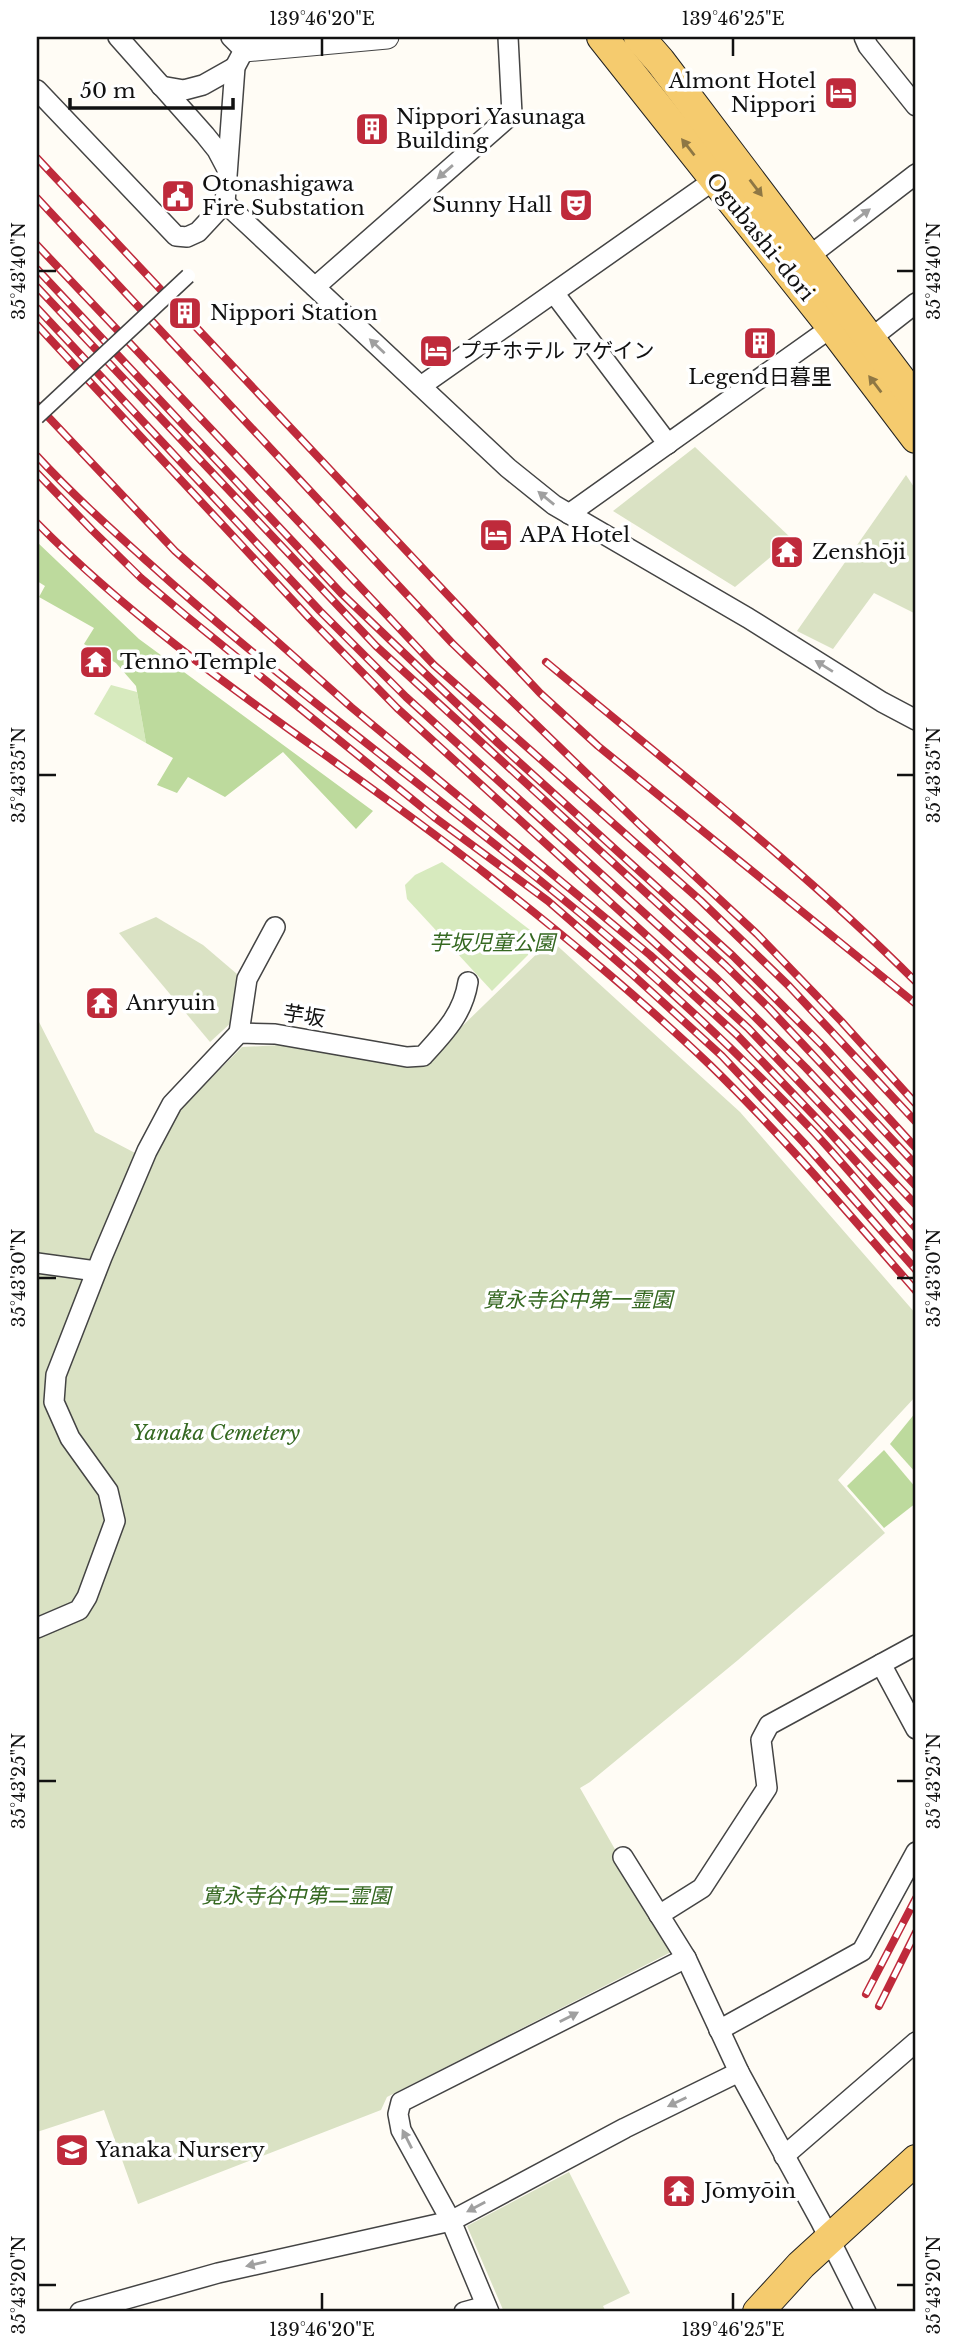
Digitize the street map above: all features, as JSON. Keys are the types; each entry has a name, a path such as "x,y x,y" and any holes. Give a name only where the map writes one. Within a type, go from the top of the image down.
{"main road":[{"name":"Ogubashi-dori","path":"602,37 832,327 916,438"},
{"name":"Ogubashi-dori","path":"639,37 660,61 916,400"},
{"path":"758,2312 829,2239 916,2160"}],"street":[{"path":"118,37 217,150 227,169"},
{"path":"161,86 184,90 203,85 241,48 387,37"},
{"path":"315,287 512,114 508,37"},
{"path":"864,37 868,46 916,106"},
{"path":"37,90 176,236 187,237 198,232 225,203 241,48"},
{"path":"808,257 916,174"},
{"path":"421,386 714,180"},
{"path":"225,203 508,468 554,505 916,720"},
{"path":"37,417 188,276"},
{"path":"554,293 667,444"},
{"path":"870,339 916,303"},
{"path":"569,514 832,327"},
{"path":"37,1629 79,1610 87,1597 115,1521 108,1491 70,1438 54,1402 55,1375 147,1152 172,1104 239,1033 247,979 275,927"},
{"name":"芋坂","path":"239,1033 275,1034 407,1057 423,1056 446,1030 465,1001 468,982"},
{"path":"37,1263 96,1271"},
{"path":"659,1915 702,1888 767,1787 761,1740 769,1725 916,1645"},
{"path":"881,1664 916,1729"},
{"path":"719,2030 862,1951 916,1852"},
{"path":"623,1857 686,1958 739,2072 866,2312"},
{"path":"464,2312 487,2309 451,2221 401,2130 398,2114 401,2102 686,1958"},
{"path":"784,2156 916,2042"},
{"path":"80,2312 106,2308 218,2273 451,2221 625,2128 739,2072"}],"green space":[{"path":"695,447 792,539 735,587 613,511"},
{"path":"906,475 916,490 916,614 874,593 833,649 797,631"},
{"path":"37,542 139,639 373,811 356,829 283,752 225,797 188,777 177,793 157,785 173,758 146,743 136,686 116,663 84,644 94,628 39,597 45,586 37,581"},
{"path":"111,685 137,692 146,743 94,714"},
{"name":"芋坂児童公園","path":"442,862 543,940 492,991 407,899 405,885 415,875"},
{"path":"156,917 203,945 237,974 233,1021 210,1042 119,933"},
{"name":"Yanaka Cemetery","path":"551,940 740,1112 916,1314 916,1396 838,1480 885,1533 738,1660 580,1788 673,1951 387,2097 381,2110 138,2204 104,2110 37,2132 37,1018 95,1132 137,1154 157,1155 181,1109 242,1047 281,1045 420,1067"},
{"path":"916,1412 916,1473 890,1444"},
{"path":"884,1450 916,1488 916,1503 884,1528 847,1486"},
{"path":"569,2172 630,2293 603,2306 606,2312 504,2312 467,2226"}],"railway":[{"path":"37,158 540,693 598,746 916,1004"},
{"path":"37,198 452,643 757,934 916,1104"},
{"path":"37,245 434,665 700,900 789,986 916,1122"},
{"path":"37,269 341,593 498,743 733,956 823,1046 916,1148"},
{"path":"37,287 376,646 726,966 916,1165"},
{"path":"37,308 320,611 406,697 717,979 806,1068 916,1186"},
{"path":"37,325 310,619 397,708 748,1028 916,1205"},
{"path":"37,405 175,551 351,707 650,955 737,1035 916,1228"},
{"path":"37,456 120,537 196,605 578,911 648,971 749,1066 814,1132 916,1249"},
{"path":"37,473 141,578 434,817 548,901 633,975 722,1056 804,1143 916,1270"},
{"path":"37,523 143,619 486,874 628,991 710,1065 764,1119 916,1291"},
{"path":"546,662 781,858 916,982"},
{"path":"866,1994 916,1898"},
{"path":"879,2006 916,1932"}],"place":[{"name":"Almont Hotel Nippori","path":"841,93"},
{"name":"Nippori Yasunaga Building","path":"372,129"},
{"name":"Otonashigawa Fire Substation","path":"178,196"},
{"name":"Sunny Hall","path":"576,205"},
{"name":"Nippori Station","path":"185,313"},
{"name":"Legend日暮里","path":"760,343"},
{"name":"プチホテル アゲイン","path":"436,351"},
{"name":"APA Hotel","path":"496,535"},
{"name":"Zenshōji","path":"787,552"},
{"name":"Tennō Temple","path":"96,662"},
{"name":"Anryuin","path":"102,1003"},
{"name":"Yanaka Nursery","path":"72,2150"},
{"name":"Jōmyōin","path":"679,2191"}],"park label":[{"name":"寛永寺谷中第一霊園","path":"578,1300"},
{"name":"寛永寺谷中第二霊園","path":"296,1896"}]}
